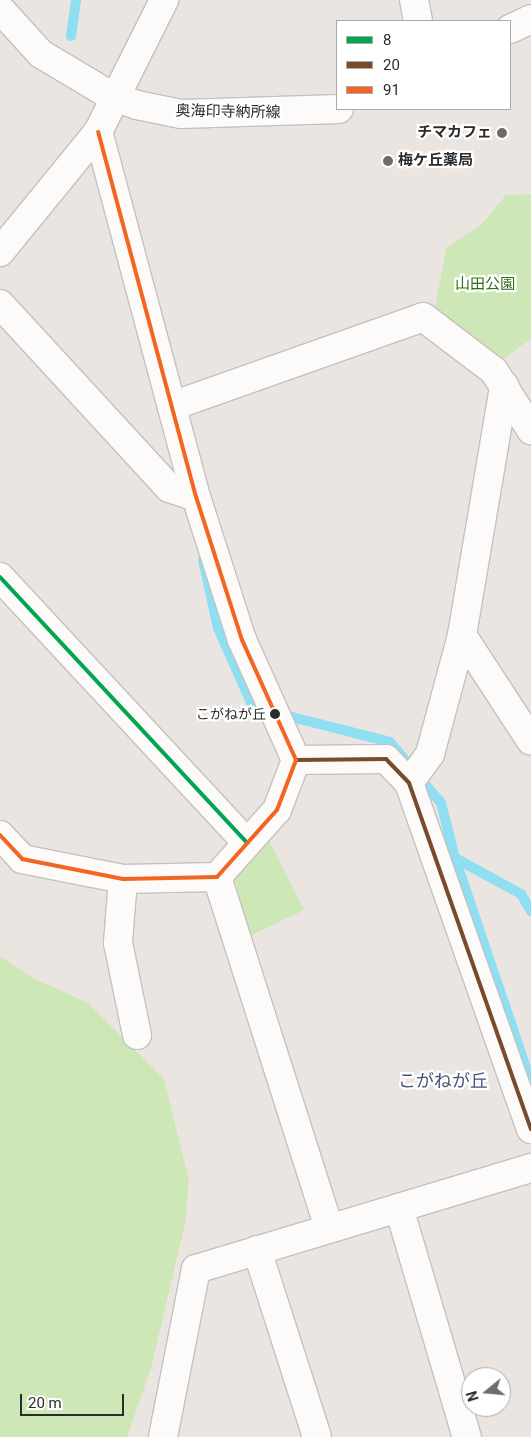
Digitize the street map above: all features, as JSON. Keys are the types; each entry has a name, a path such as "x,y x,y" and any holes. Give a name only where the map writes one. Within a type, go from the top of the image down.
{"street":[{"path":"0,252 98,132 164,0"},
{"path":"414,0 418,20"},
{"name":"奥海印寺納所線","path":"0,9 41,54 114,97 181,114 336,109"},
{"path":"511,29 531,19"},
{"path":"0,835 22,859 123,878 217,877 277,810 296,760 242,640 196,497 175,404 98,132"},
{"path":"0,304 169,488 196,497"},
{"path":"175,404 424,317 494,371 531,430"},
{"path":"414,777 430,754 462,635 504,386"},
{"path":"0,577 247,843"},
{"path":"462,635 531,741"},
{"path":"296,760 386,759 414,777 521,1082 531,1129"},
{"path":"217,877 329,1229"},
{"path":"123,878 118,943 137,1036"},
{"path":"162,1437 196,1269 531,1168"},
{"path":"399,1208 467,1437"},
{"path":"257,1250 317,1437"}],"green space":[{"name":"山田公園","path":"531,194 531,339 503,359 435,308 446,248 482,224 506,195"},
{"path":"268,838 304,910 249,936 235,880"},
{"path":"0,956 33,978 88,1003 164,1079 189,1180 185,1224 151,1368 127,1437 0,1437"}],"waterway":[{"path":"71,36 76,0"},
{"path":"203,560 218,628 253,707 390,742 407,762"},
{"path":"417,775 441,803 455,858 521,894 531,911"},
{"path":"455,858 531,1083"}],"transit line":[{"name":"91","path":"0,835 22,859 123,879 217,877 277,810 296,760 242,640 196,497 98,132"},
{"name":"8","path":"0,577 247,843"},
{"name":"20","path":"296,760 386,759 409,783 531,1129"}],"place":[{"name":"チマカフェ","path":"502,133"},
{"name":"梅ケ丘薬局","path":"388,161"},
{"name":"こがねが丘","path":"275,714"}],"district":[{"name":"こがねが丘","path":"443,1081"}]}
